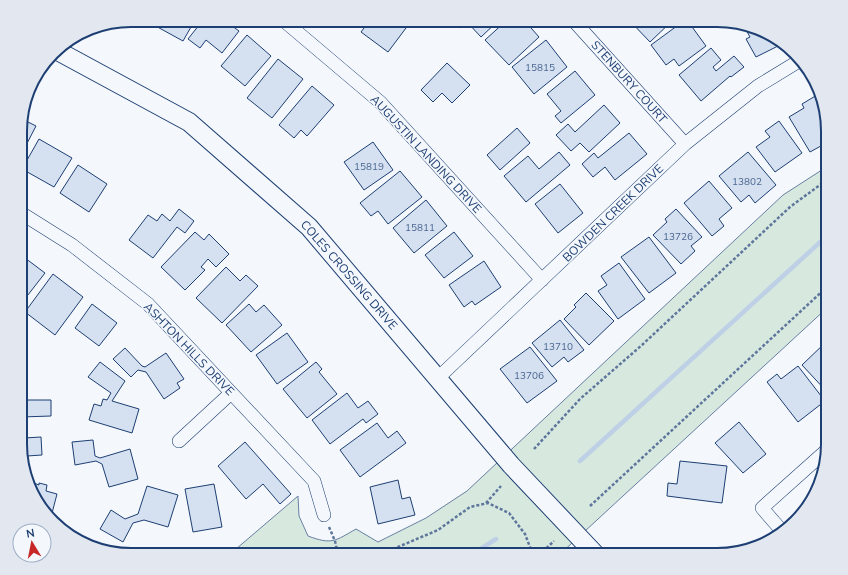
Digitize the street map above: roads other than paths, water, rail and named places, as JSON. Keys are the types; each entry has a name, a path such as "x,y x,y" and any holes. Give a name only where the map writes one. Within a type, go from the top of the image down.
{"street":[{"name":"AUGUSTIN LANDING DRIVE","path":"291,27 380,102 542,280"},
{"name":"STENBURY COURT","path":"579,27 685,144"},
{"name":"COLES CROSSING DRIVE","path":"62,53 189,122 309,227 511,465 589,548"},
{"name":"BOWDEN CREEK DRIVE","path":"438,378 685,144 758,86 796,63"},
{"name":"ASHTON HILLS DRIVE","path":"27,217 72,245 148,304 314,481 324,515"},
{"path":"179,441 231,392"},
{"path":"779,527 762,508 820,456"}],"waterway":[{"path":"580,461 821,241"},
{"path":"482,548 496,539"}]}
